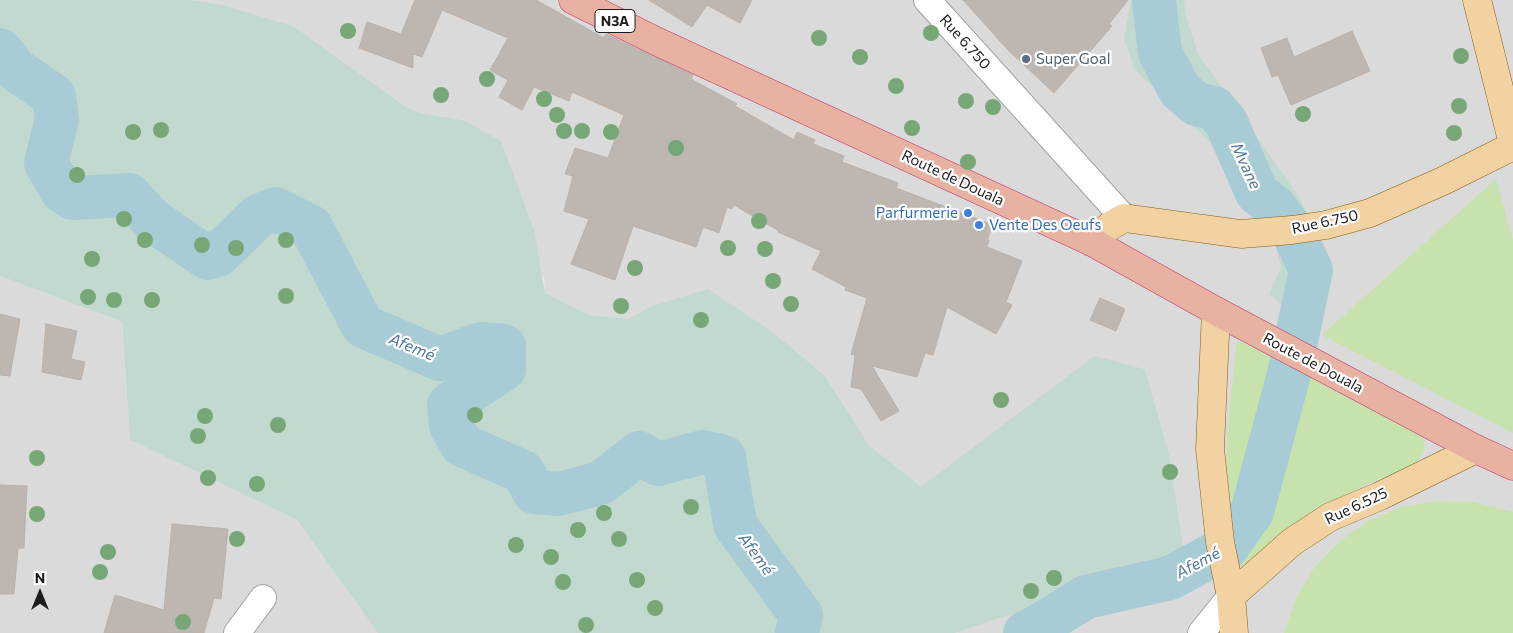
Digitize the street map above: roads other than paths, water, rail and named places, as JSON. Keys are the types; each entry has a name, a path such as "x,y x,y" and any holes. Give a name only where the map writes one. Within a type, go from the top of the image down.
{"highway":[{"name":"Route de Douala","path":"573,0 640,34 1092,242 1216,311 1476,450 1513,466"}],"main road":[{"path":"1477,0 1513,145"},
{"name":"Rue 6.750","path":"1124,218 1241,234 1326,225 1370,213 1452,177 1513,145"},
{"path":"1092,242 1110,226 1124,218"},
{"path":"1216,311 1210,450 1220,542 1231,596 1234,633"},
{"name":"Rue 6.525","path":"1231,596 1292,542 1330,517 1380,496 1476,450"}],"street":[{"name":"Rue 6.750","path":"927,0 1124,218"},
{"path":"1201,633 1231,596"},
{"path":"237,633 263,598"}],"waterway":[{"name":"Mvane","path":"1025,633 1086,597 1170,578 1226,548 1252,512 1289,374 1311,270 1292,230 1275,207 1257,193 1226,122 1214,108 1196,104 1180,90 1160,53 1154,0"},
{"name":"Afemé","path":"0,50 16,70 54,96 57,119 46,163 62,191 72,198 129,195 152,220 208,258 218,255 258,216 275,209 311,227 363,326 440,359 481,344 504,346 504,369 449,405 451,426 462,445 523,472 534,492 558,494 601,483 639,453 658,464 703,452 724,457 735,525 801,615 797,633"}],"place":[{"name":"Super Goal","path":"1026,59"},
{"name":"Parfurmerie","path":"968,213"},
{"name":"Vente Des Oeufs","path":"979,225"}]}
